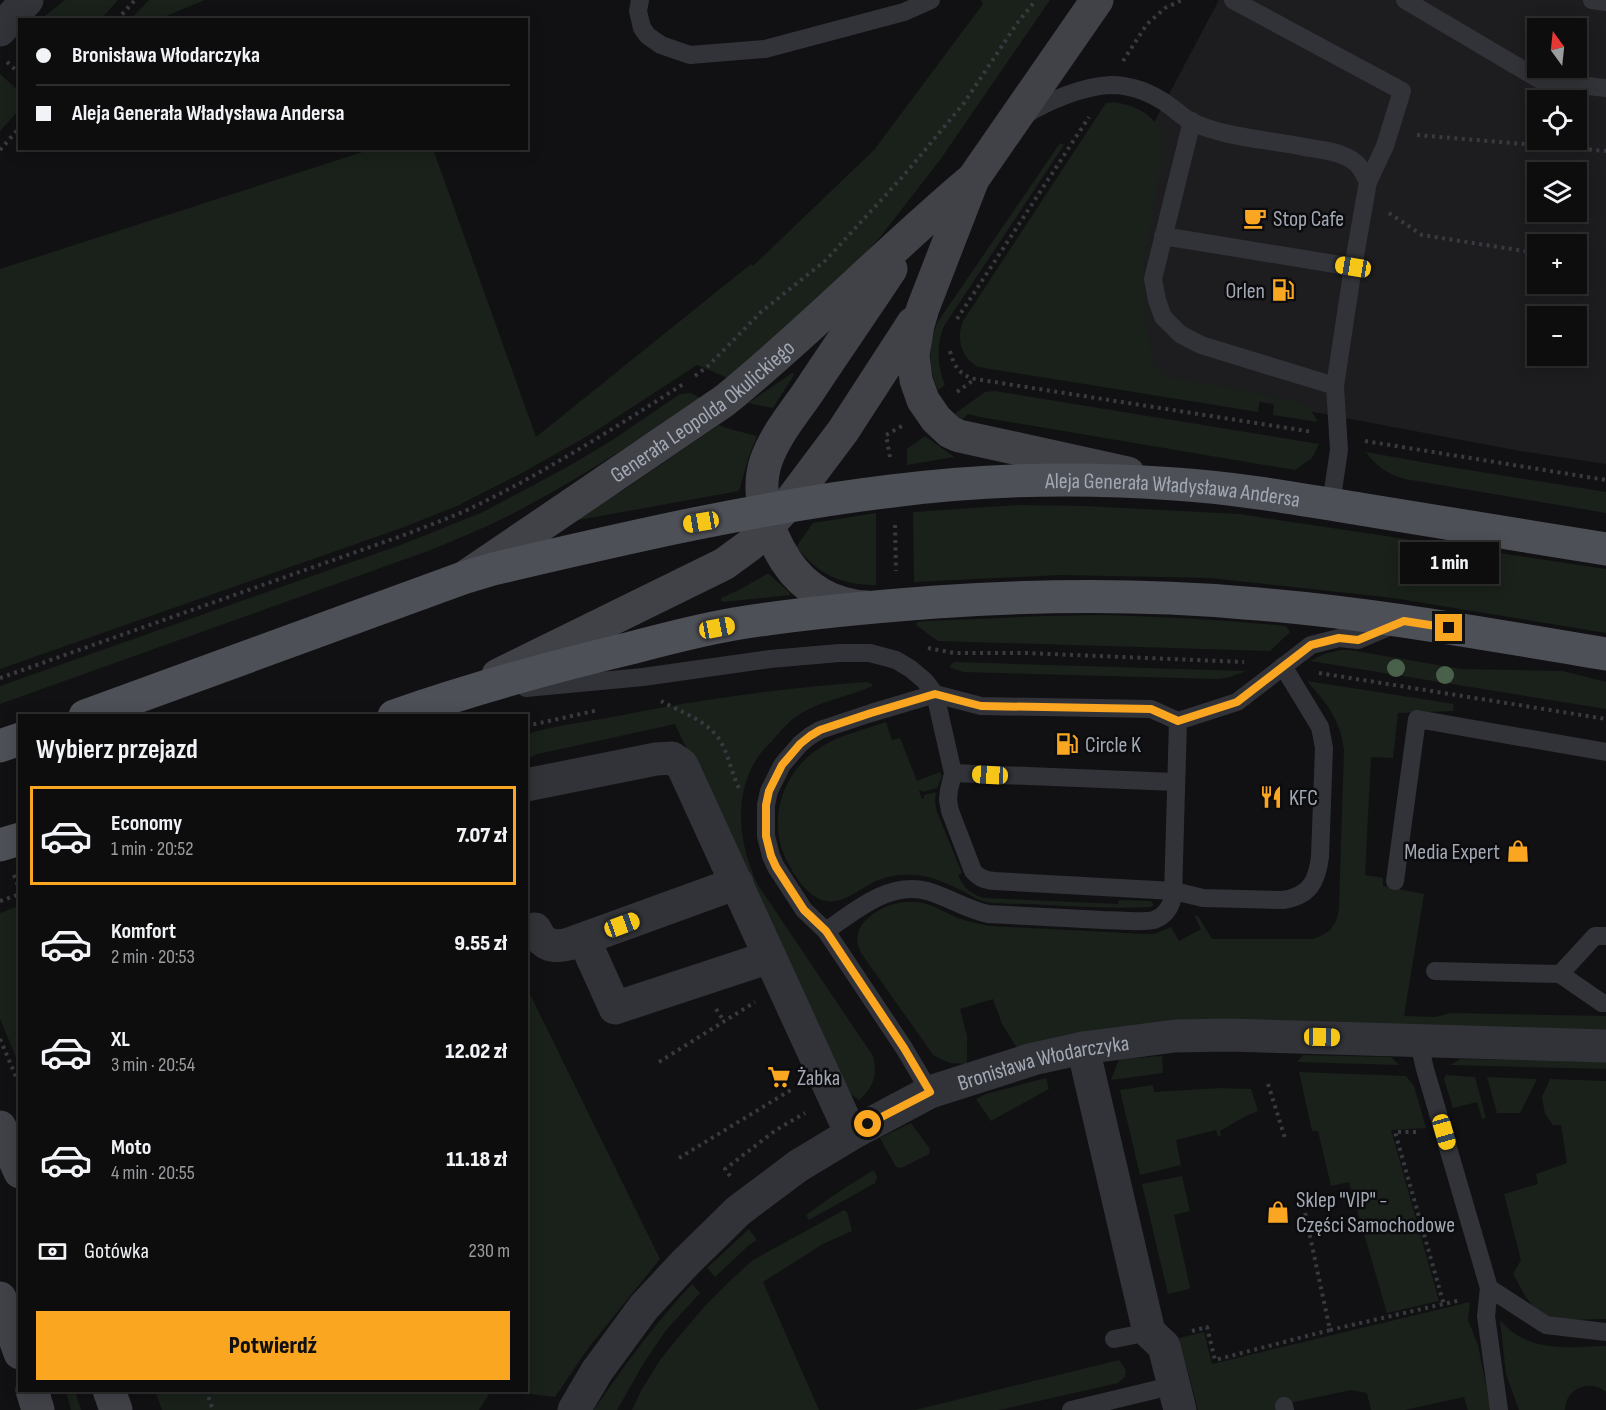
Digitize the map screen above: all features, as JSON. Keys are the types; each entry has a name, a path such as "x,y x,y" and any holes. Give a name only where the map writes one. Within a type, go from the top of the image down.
{"main road":[{"name":"Generała Leopolda Okulickiego","path":"1097,0 973,179 923,308 914,341 913,370 923,400 936,419 959,436 1174,484"},
{"name":"Generała Leopolda Okulickiego","path":"462,578 724,401 831,308 924,220 973,179"},
{"name":"Generała Leopolda Okulickiego","path":"873,607 844,604 822,595 791,568 778,549 764,515 762,486 765,462 785,425 924,220"},
{"name":"Generała Leopolda Okulickiego","path":"459,694 724,564 750,545 764,515 843,431 923,308"},
{"name":"Aleja Generała Władysława Andersa","path":"90,714 462,578 493,569 683,526 764,515 894,490 1061,481 1205,486 1606,549"},
{"path":"400,714 459,694 555,667 700,631 765,619 873,607 993,598 1143,598 1247,603 1404,621 1606,654"},
{"path":"0,746 18,740"},
{"path":"0,845 18,840"},
{"path":"0,1127 18,1168"},
{"path":"0,1298 18,1348"},
{"path":"33,1392 38,1410"},
{"path":"110,1392 116,1410"}],"street":[{"path":"2,45 27,0"},
{"path":"528,785 656,759 666,758 682,765 851,1134"},
{"path":"535,928 547,944 554,946 568,944 737,883"},
{"path":"591,955 615,1008 770,957"},
{"name":"Bronisława Włodarczyka","path":"574,1410 597,1371 644,1307 685,1263 738,1212 798,1166 851,1134 930,1092 1033,1059 1083,1048 1175,1036 1418,1039 1606,1046"},
{"path":"1083,1048 1149,1332 1164,1346 1178,1398"}],"lane":[{"path":"640,0 638,10 642,28 648,36 661,45 690,56 765,49 904,12 931,0"},
{"path":"1233,0 1259,6 1402,91 1385,146 1368,182 1353,267 1335,386 1339,450 1330,504"},
{"path":"1405,0 1542,81 1606,88"},
{"path":"1592,0 1606,2"},
{"path":"1011,125 1037,108 1062,97 1109,85 1128,87 1146,91 1192,122 1222,132 1338,153 1357,164 1368,182"},
{"path":"1192,122 1152,279 1156,300 1164,317 1180,334 1201,345 1335,386"},
{"path":"1163,236 1353,267"},
{"path":"930,1092 904,1048 826,931 804,910 780,875 771,856 766,836 766,805 775,777 791,754 820,730 935,694 981,706 1151,709 1178,721 1237,702 1311,645 1339,638 1358,640 1404,621"},
{"path":"459,694 643,677 770,659 858,652 882,656 896,660 911,669 935,694 953,773 948,800 950,811 973,871 978,877 994,881 1174,891 1203,898 1283,900 1293,899 1306,892 1318,872 1324,748 1320,727 1283,666"},
{"path":"1395,881 1417,719 1606,752"},
{"path":"826,931 876,899 895,891 910,889 925,891 988,914 1121,920 1147,920 1161,916 1170,907 1174,891 1178,721"},
{"path":"953,773 1175,782"},
{"path":"1560,974 1595,936 1606,936"},
{"path":"1435,971 1560,974 1602,1003 1606,1003"},
{"path":"1418,1039 1489,1288 1486,1316 1499,1410"},
{"path":"1489,1288 1546,1325 1606,1332"},
{"path":"1114,1339 1149,1332"},
{"path":"1071,1410 1178,1398"}],"path":[{"path":"119,18 135,0"},
{"path":"0,678 464,512 571,454 694,377 708,366 761,312 826,260 905,174 964,103 1018,22 1036,0"},
{"path":"1119,67 1147,24 1165,8 1182,0"},
{"path":"2,45 18,71"},
{"path":"954,323 1093,111"},
{"path":"0,150 18,129"},
{"path":"1389,133 1606,151"},
{"path":"1416,231 1422,235 1527,252"},
{"path":"949,344 958,371 969,377 1320,433"},
{"path":"694,377 702,381"},
{"path":"891,463 886,435 907,424"},
{"path":"1360,440 1606,480"},
{"path":"895,519 896,573"},
{"path":"954,653 1248,662"},
{"path":"1319,673 1606,719"},
{"path":"16,881 18,887"},
{"path":"0,901 18,894"},
{"path":"659,1062 759,1000"},
{"path":"0,1039 18,1081"},
{"path":"1268,1084 1286,1138"},
{"path":"679,1158 797,1086"},
{"path":"1203,1328 1207,1327 1215,1360 1330,1330 1442,1305 1395,1132 1444,1132"},
{"path":"1301,1194 1330,1330"},
{"path":"207,1392 213,1410"}],"shaded area":[{"path":"65,0 118,0 102,18 42,18"},
{"path":"149,0 205,0 161,18 132,18"},
{"path":"981,0 1050,0 940,160 881,236 849,271 730,379 697,365 591,434 457,506 404,527 0,669 0,269 369,150 433,150 536,437 751,264 753,266 874,150 983,4"},
{"path":"1219,0 1606,0 1606,464 1520,451 1133,378 1150,130"},
{"path":"0,74 18,90 18,111 0,131"},
{"path":"1114,102 1144,112 1157,125 1161,134 1162,156 1144,259 1145,318 1154,365 1165,376 1298,401 1310,409 1318,422 1273,415 1274,402 1260,400 1258,412 978,367 964,353 960,341 963,321 1106,103"},
{"path":"1060,143 1064,145 944,326 939,356 940,370 945,385 938,390 932,373 930,356 937,323"},
{"path":"792,373 794,375 773,408 748,403"},
{"path":"995,391 1319,444 1312,458 1295,470 968,414 961,421 953,415 985,392"},
{"path":"691,393 700,398 630,445 558,489 478,530 428,551 0,704 0,686 403,544 483,512 611,441 680,394"},
{"path":"719,425 757,436 739,491 573,521 572,519 625,489"},
{"path":"925,436 954,457 907,465 907,449"},
{"path":"1366,452 1606,492 1606,513 1405,479 1382,469"},
{"path":"1019,505 1239,514 1606,569 1606,633 1393,598 1210,578 1061,575 914,582 913,512"},
{"path":"876,513 876,585 852,583 832,576 814,565 796,547 813,523"},
{"path":"767,574 790,595 721,601 721,598"},
{"path":"1105,615 1286,626 1290,632 1270,651 938,641 916,625 917,622 928,621"},
{"path":"1341,650 1461,669 1563,671 1606,682 1606,709 1310,661 1324,654"},
{"path":"954,662 1246,671 1218,679 963,672 949,667"},
{"path":"1307,681 1454,704 1453,711 1398,713 1393,758 1371,757 1365,875 1383,878 1383,886 1424,894 1404,1016 1436,1017 1450,1013 1606,1016 1606,1030 1017,1048 1002,1024 993,999 960,1009 967,1036 967,1064 950,1063 934,1056 859,949 857,940 863,923 874,913 889,905 906,902 924,903 962,919 990,926 1145,934 1154,934 1171,927 1179,941 1201,929 1194,915 1198,916 1212,939 1313,939 1331,928 1339,908 1344,749 1335,719"},
{"path":"866,682 872,684 872,686 817,705 800,714 785,726 765,748 750,772 744,788 741,821 743,838 751,870 758,885 873,1056 875,1069 873,1081 868,1091 859,1100 847,1088 675,724 528,758 528,734 536,731 707,700"},
{"path":"886,722 892,740 900,738 917,781 940,772 942,777 937,788 919,791 922,799 924,795 936,792 937,812 962,873 958,875 965,887 975,895 984,898 1118,904 1119,900 1151,901 1154,905 1120,908 993,903 979,900 947,884 919,875 881,879 836,901 817,898 802,886 782,848 778,831 778,813 782,797 799,766 811,754 848,734"},
{"path":"18,907 18,1062 0,1019 0,913"},
{"path":"528,990 660,1259 589,1347 555,1397 514,1392 528,1392"},
{"path":"1303,1055 1391,1057 1399,1065 1297,1062"},
{"path":"1162,1056 1163,1073 1111,1080 1119,1059"},
{"path":"1461,1059 1606,1062 1606,1069 1450,1065"},
{"path":"1299,1072 1406,1076 1414,1086 1426,1128 1391,1130 1439,1301 1387,1313 1349,1182 1331,1186 1318,1131 1312,1131"},
{"path":"1446,1075 1475,1077 1486,1118 1482,1119 1477,1102 1453,1108 1444,1079"},
{"path":"1487,1077 1537,1079 1520,1113 1497,1113"},
{"path":"1046,1078 1049,1089 991,1121 976,1099 986,1094"},
{"path":"1550,1079 1606,1081 1606,1319 1568,1319 1548,1316 1540,1312 1527,1299 1513,1274 1521,1260 1504,1194 1538,1184 1536,1174 1567,1163 1561,1125 1553,1125 1545,1114 1542,1097"},
{"path":"1153,1085 1154,1092 1220,1088 1251,1089 1258,1111 1220,1131 1221,1136 1218,1136 1216,1130 1176,1140 1181,1165 1140,1175 1120,1090"},
{"path":"911,1123 930,1149 929,1154 901,1168 896,1167 880,1138"},
{"path":"872,1171 877,1177 875,1183 809,1220 806,1215"},
{"path":"1182,1176 1190,1211 1174,1215 1190,1287 1168,1294 1142,1184"},
{"path":"844,1210 847,1212 852,1231 823,1244 763,1282 819,1410 632,1410 660,1360 704,1307 732,1279 753,1260"},
{"path":"749,1229 757,1240 715,1277 707,1268"},
{"path":"692,1284 700,1293 667,1329 645,1361 617,1410 594,1410 640,1345"},
{"path":"1470,1302 1468,1320 1478,1345 1491,1410 1468,1410 1464,1397 1404,1410 1371,1410 1367,1393 1351,1390 1276,1406 1277,1410 1198,1410 1179,1338 1204,1332 1212,1364"},
{"path":"1500,1320 1524,1339 1547,1346 1606,1346 1606,1392 1600,1388 1586,1386 1569,1396 1565,1410 1519,1410 1506,1374"},
{"path":"1119,1360 1126,1370 1125,1377 1118,1383 999,1410 915,1410"},
{"path":"66,1392 75,1392 81,1410 71,1410"},
{"path":"156,1392 490,1392 479,1410 162,1410"}],"place":[{"name":"Stop Cafe","path":"1255,218"},
{"name":"Orlen","path":"1283,290"},
{"name":"Circle K","path":"1067,744"},
{"name":"KFC","path":"1271,797"},
{"name":"Media Expert","path":"1518,851"},
{"name":"Żabka","path":"779,1077"},
{"name":"Sklep \"VIP\" - Części Samochodowe","path":"1278,1212"}],"route":[{"path":"868,1124 930,1092 917,1068 826,931 804,910 780,875 771,856 765,820 769,791 782,765 800,744 820,730 832,725 935,694 981,706 1151,709 1178,721 1237,702 1311,645 1339,638 1358,640 1404,621 1449,628"}]}
